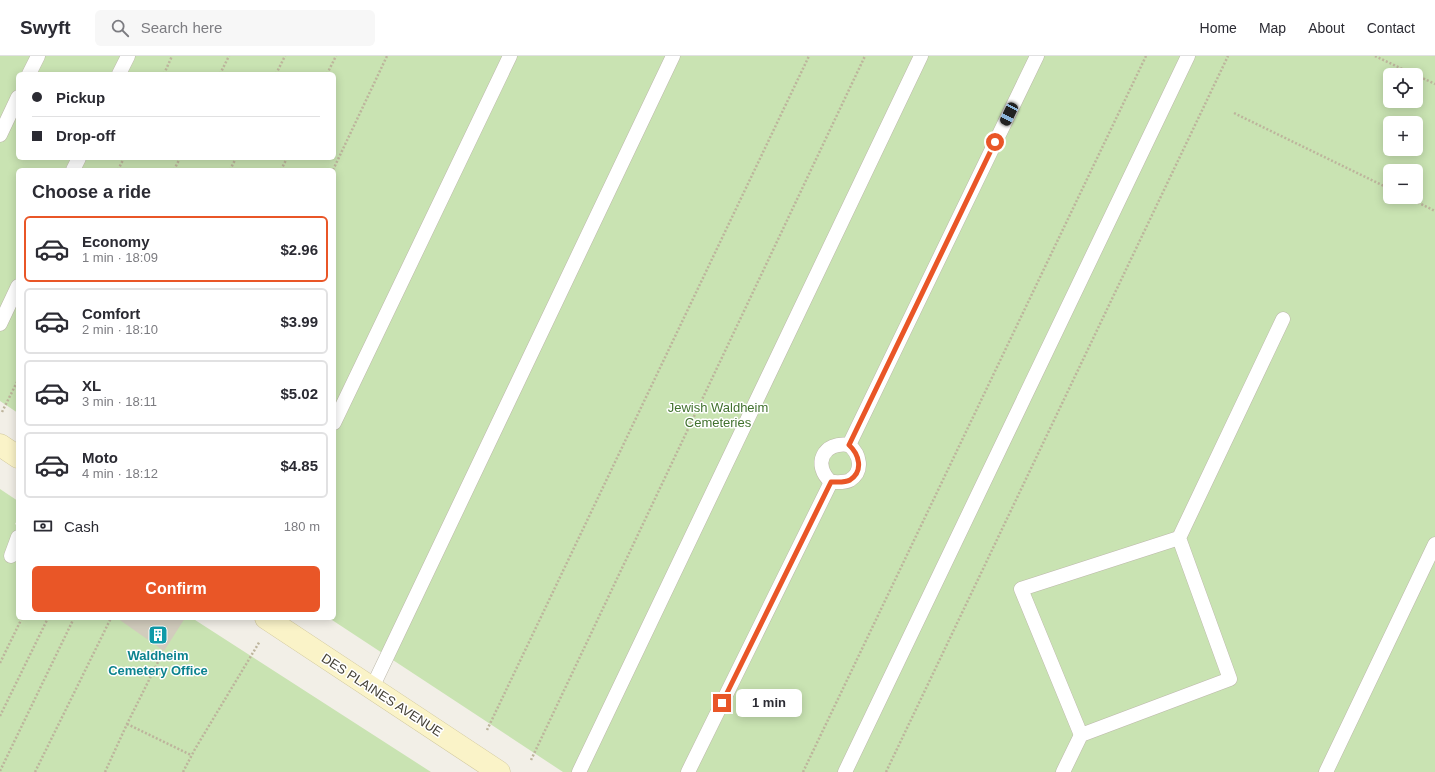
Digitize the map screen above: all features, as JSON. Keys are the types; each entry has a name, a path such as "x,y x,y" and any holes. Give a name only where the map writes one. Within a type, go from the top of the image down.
{"main road":[{"path":"0,445 16,456"},
{"name":"DES PLAINES AVENUE","path":"269,620 499,772"}],"lane":[{"path":"30,72 38,56"},
{"path":"120,72 128,56"},
{"path":"336,419 510,56"},
{"path":"372,688 673,56"},
{"path":"579,772 921,56"},
{"path":"849,445 1037,56"},
{"path":"845,772 1188,56"},
{"path":"0,135 16,101"},
{"path":"0,324 16,290"},
{"path":"1063,772 1081,735 1230,679 1179,538 1283,319"},
{"path":"842,444 849,445 857,454 859,465 857,471 850,480 831,482 823,473 821,466 822,458 830,447 842,444"},
{"path":"688,772 831,482"},
{"path":"1081,735 1021,589 1179,538"},
{"path":"11,556 16,542"},
{"path":"1326,772 1435,544"}],"path":[{"path":"165,72 172,56"},
{"path":"221,72 229,56"},
{"path":"277,72 285,56"},
{"path":"328,72 336,56"},
{"path":"334,168 387,56"},
{"path":"487,730 809,56"},
{"path":"531,760 865,56"},
{"path":"803,772 1146,56"},
{"path":"886,772 1228,56"},
{"path":"1375,56 1401,68"},
{"path":"1423,78 1435,84"},
{"path":"1234,113 1383,186"},
{"path":"1421,204 1435,211"},
{"path":"2,412 16,384"},
{"path":"0,663 21,620"},
{"path":"0,716 47,620"},
{"path":"0,771 73,620"},
{"path":"35,772 110,620"},
{"path":"183,772 269,620"},
{"path":"105,772 163,652"},
{"path":"127,724 192,755"}],"green space":[{"name":"Jewish Waldheim Cemeteries","path":"0,56 1435,56 1435,772 563,772 332,620 336,620 336,168 16,168 16,412 0,401"},
{"path":"0,489 16,500 16,620 195,620 431,772 0,772"}],"building":[{"name":"Waldheim Cemetery Office","path":"120,620 184,620 164,651"}],"place":[{"name":"Waldheim Cemetery Office","path":"158,635"}],"route":[{"path":"722,703 831,482 844,482 850,480 857,471 859,459 854,449 849,445 995,142"}]}
